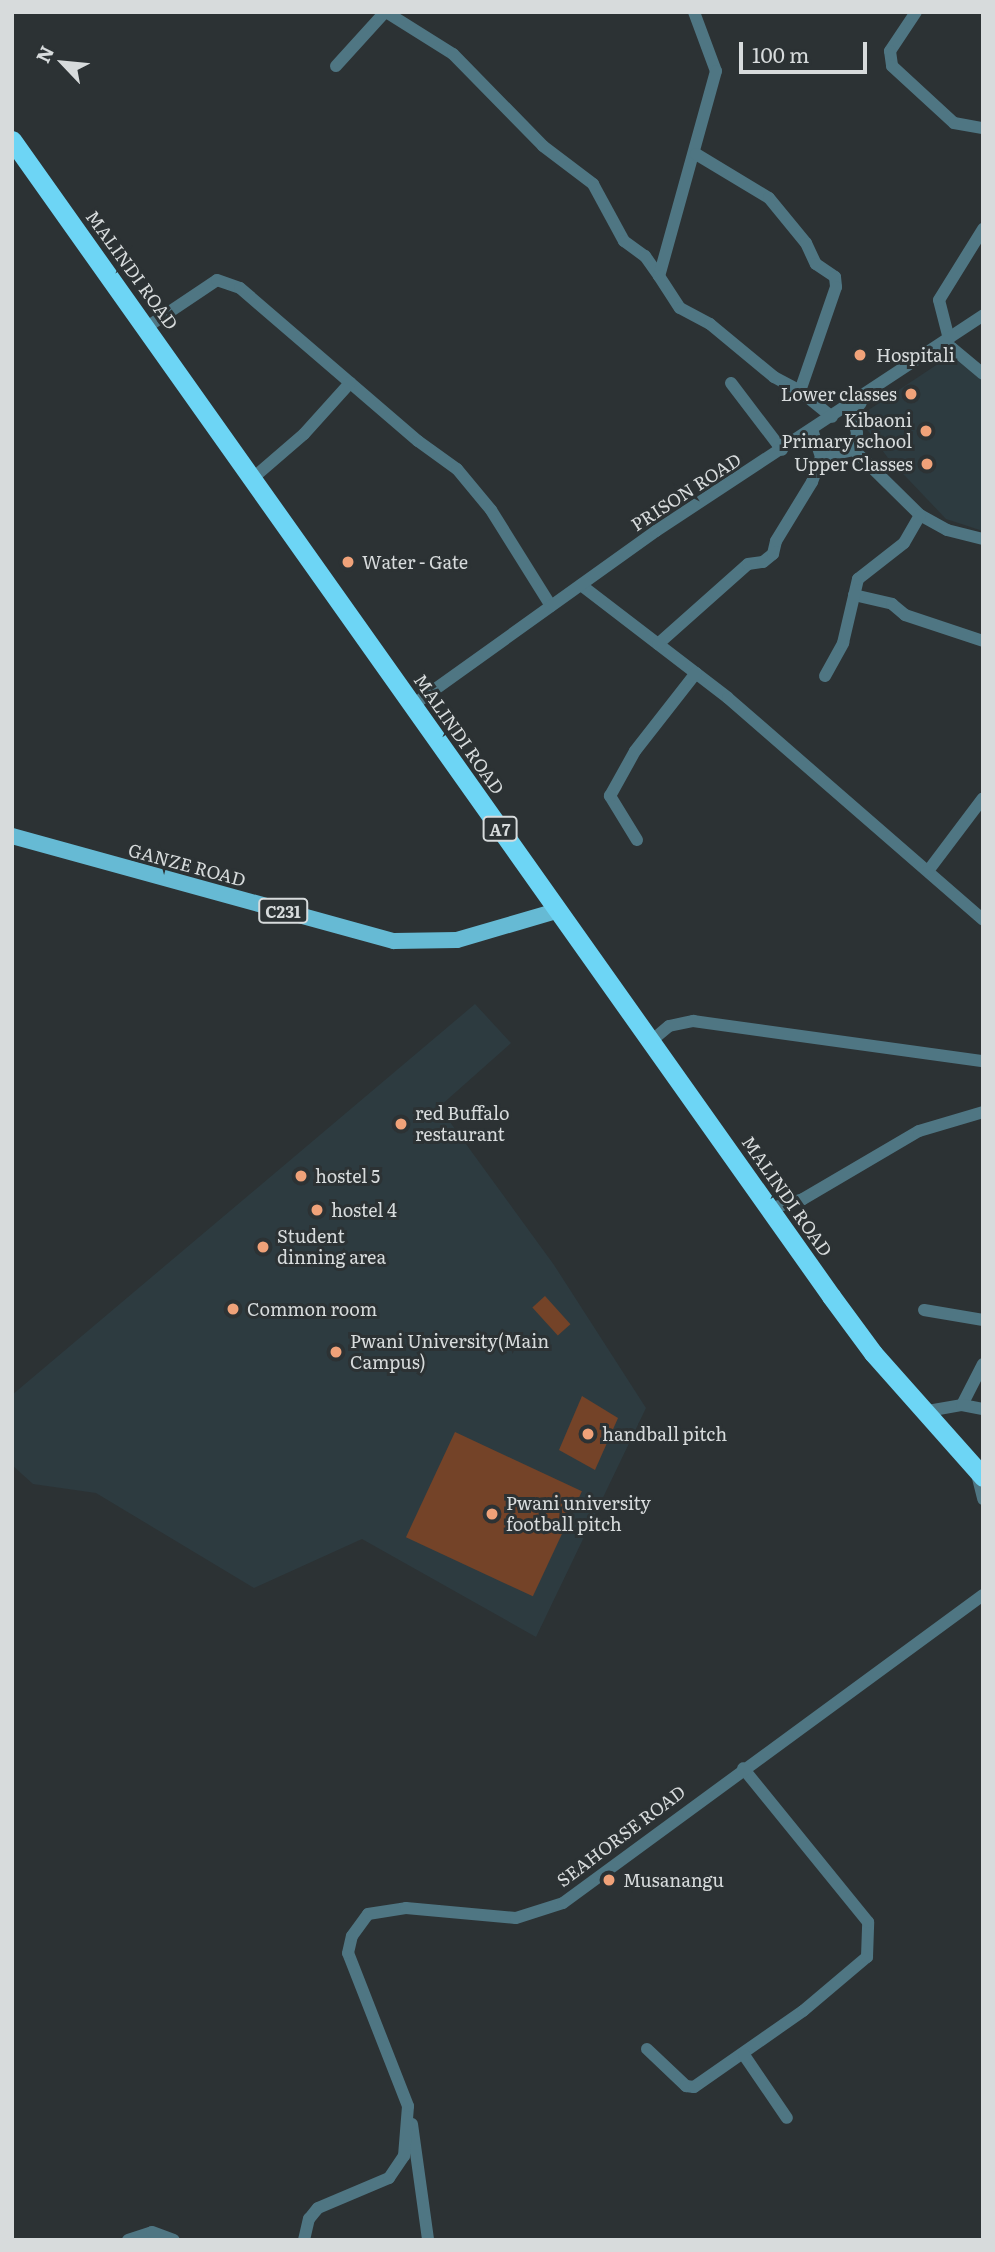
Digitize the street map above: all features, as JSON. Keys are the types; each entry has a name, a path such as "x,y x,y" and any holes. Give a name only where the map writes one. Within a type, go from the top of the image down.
{"highway":[{"name":"MALINDI ROAD","path":"12,140 147,327 556,911 778,1216 866,1344 922,1412 979,1473"}],"main road":[{"name":"GANZE ROAD","path":"12,836 394,941 457,940 556,911"}],"street":[{"path":"336,66 386,12 453,54 543,146 593,184 624,241 645,256 680,308 710,324 774,377 800,391 832,418"},
{"path":"659,276 696,154 716,71 694,12"},
{"path":"916,12 890,51 892,66 954,123 983,128"},
{"path":"696,154 769,198 806,243 816,264 835,276 836,288 800,391"},
{"path":"950,339 939,300 982,232"},
{"path":"147,327 217,280 240,288 473,488 524,557 551,606"},
{"name":"PRISON ROAD","path":"413,705 580,585 983,315"},
{"path":"983,374 952,348 922,362 853,409 855,450 920,515 947,530 983,539"},
{"path":"253,478 303,434 350,383"},
{"path":"732,383 782,450"},
{"path":"658,644 748,564 763,562 773,554 776,541 812,482 821,457 812,430"},
{"path":"821,457 855,450"},
{"path":"825,676 843,643 858,579 904,543 920,515"},
{"path":"580,585 695,673 983,920"},
{"path":"854,595 892,604 905,615 983,641"},
{"path":"637,840 610,796 635,751 695,673"},
{"path":"928,871 983,798"},
{"path":"650,1042 669,1026 693,1021 983,1061"},
{"path":"778,1216 896,1141 983,1112"},
{"path":"778,1216 803,1199"},
{"path":"924,1310 983,1320"},
{"path":"962,1405 983,1364"},
{"path":"922,1412 962,1405 983,1409"},
{"path":"979,1473 983,1499"},
{"name":"SEAHORSE ROAD","path":"304,2240 309,2219 318,2208 389,2178 399,2167 409,2128 408,2106 348,1953 360,1922 388,1908 502,1918 533,1915 563,1902 983,1595"},
{"path":"646,2049 690,2087 744,2055 843,1980 867,1957 870,1945 868,1922 743,1768"},
{"path":"744,2055 786,2118"},
{"path":"408,2106 422,2170 428,2240"},
{"path":"128,2240 152,2232 174,2240"}],"shaded area":[{"name":"Kibaoni Primary school","path":"956,352 983,381 983,531 946,519 888,458 858,417"},
{"name":"Pwani University(Main Campus)","path":"475,1004 511,1043 439,1107 554,1265 646,1408 536,1637 362,1539 254,1588 96,1493 33,1484 12,1465 12,1395"},
{"path":"545,1296 570,1324 558,1336 532,1307"},
{"name":"handball pitch","path":"582,1396 618,1418 595,1470 559,1450"},
{"name":"Pwani university football pitch","path":"455,1432 582,1491 533,1596 406,1537"}],"place":[{"name":"Hospitali","path":"860,355"},
{"name":"Lower classes","path":"911,394"},
{"name":"Kibaoni Primary school","path":"926,431"},
{"name":"Upper Classes","path":"927,464"},
{"name":"Water - Gate","path":"348,562"},
{"name":"red Buffalo restaurant","path":"401,1124"},
{"name":"hostel 5","path":"301,1176"},
{"name":"hostel 4","path":"317,1210"},
{"name":"Student dinning area","path":"263,1247"},
{"name":"Common room","path":"233,1309"},
{"name":"Pwani University(Main Campus)","path":"336,1352"},
{"name":"handball pitch","path":"588,1434"},
{"name":"Pwani university football pitch","path":"492,1514"},
{"name":"Musanangu","path":"609,1880"}]}
